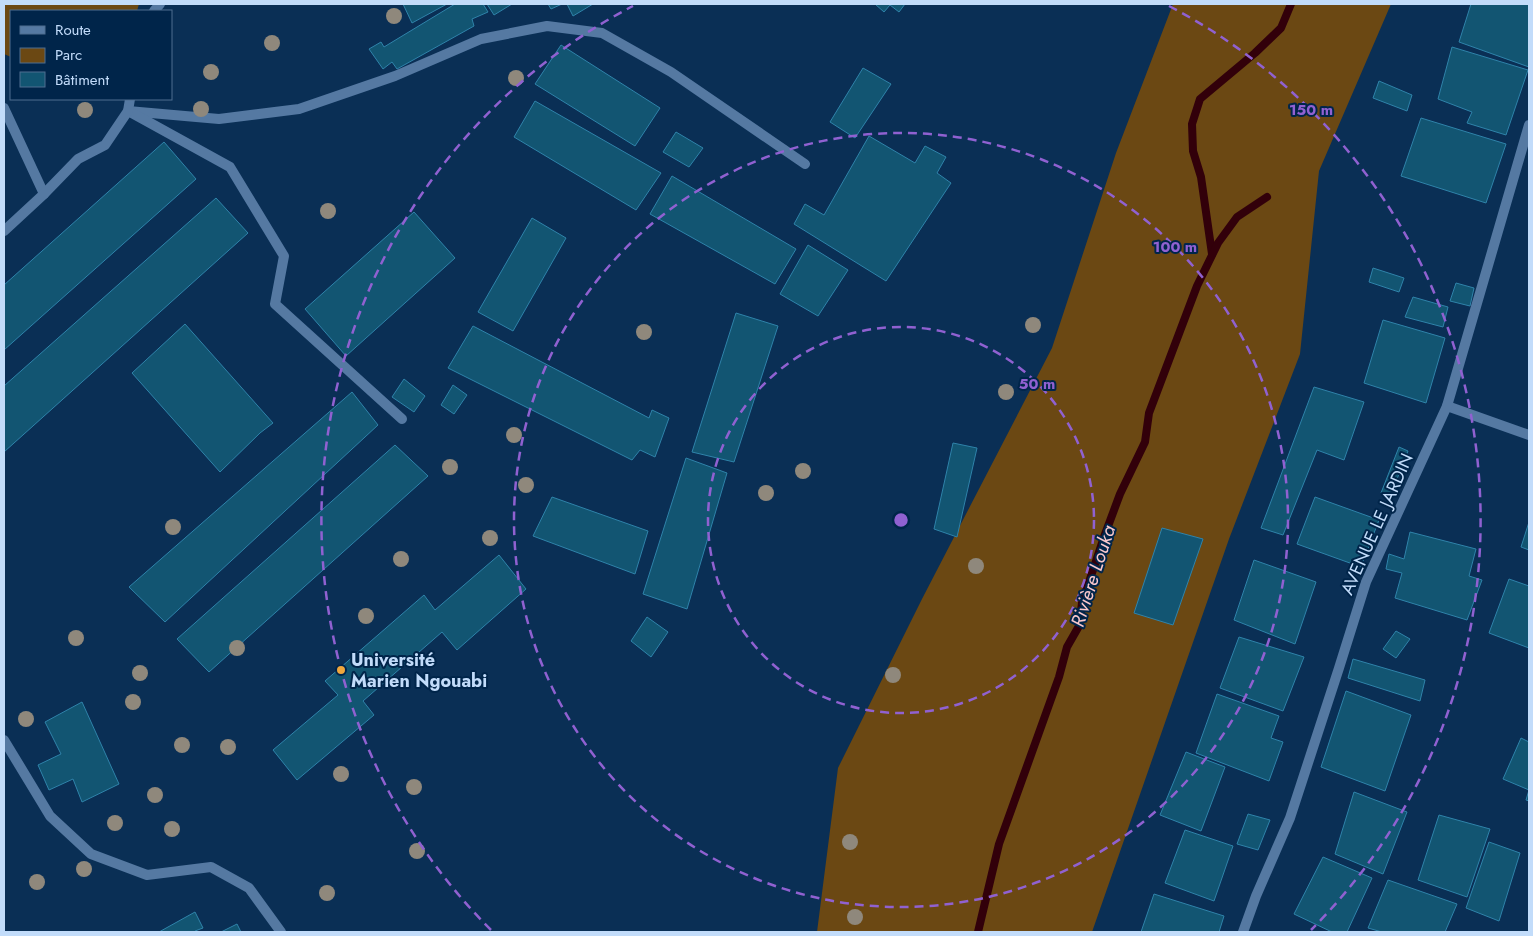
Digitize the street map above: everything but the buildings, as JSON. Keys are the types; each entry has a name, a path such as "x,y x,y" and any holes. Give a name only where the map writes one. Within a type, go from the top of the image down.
{"street":[{"path":"128,111 219,119 299,109 395,76 480,39 547,26 602,33 671,72 805,164"},
{"path":"4,231 78,159 105,145 128,111 130,100"},
{"path":"4,108 44,194"},
{"path":"128,111 230,167 284,256 275,304 402,419"},
{"name":"AVENUE LE JARDIN","path":"1243,932 1256,896 1290,818 1340,668 1366,582 1447,406 1529,125"},
{"path":"1447,406 1529,435"},
{"path":"4,740 50,816 91,854 147,875 211,867 249,888 281,932"}],"green space":[{"path":"4,4 139,4 137,10 10,10 10,57 4,54"},
{"path":"1173,4 1391,4 1319,171 1300,354 1229,539 1092,932 817,932 838,768 922,599 1052,348 1116,153"}],"waterway":[{"name":"Rivière Louka","path":"1212,254 1201,177 1193,151 1192,124 1200,99 1255,53 1281,28 1291,4"},
{"name":"Rivière Louka","path":"978,932 999,844 1059,677 1067,647 1079,626 1082,603 1104,537 1120,494 1145,442 1149,413 1197,286 1218,243 1237,217 1267,197"}],"place":[{"name":"Université Marien Ngouabi","path":"341,670"}]}
